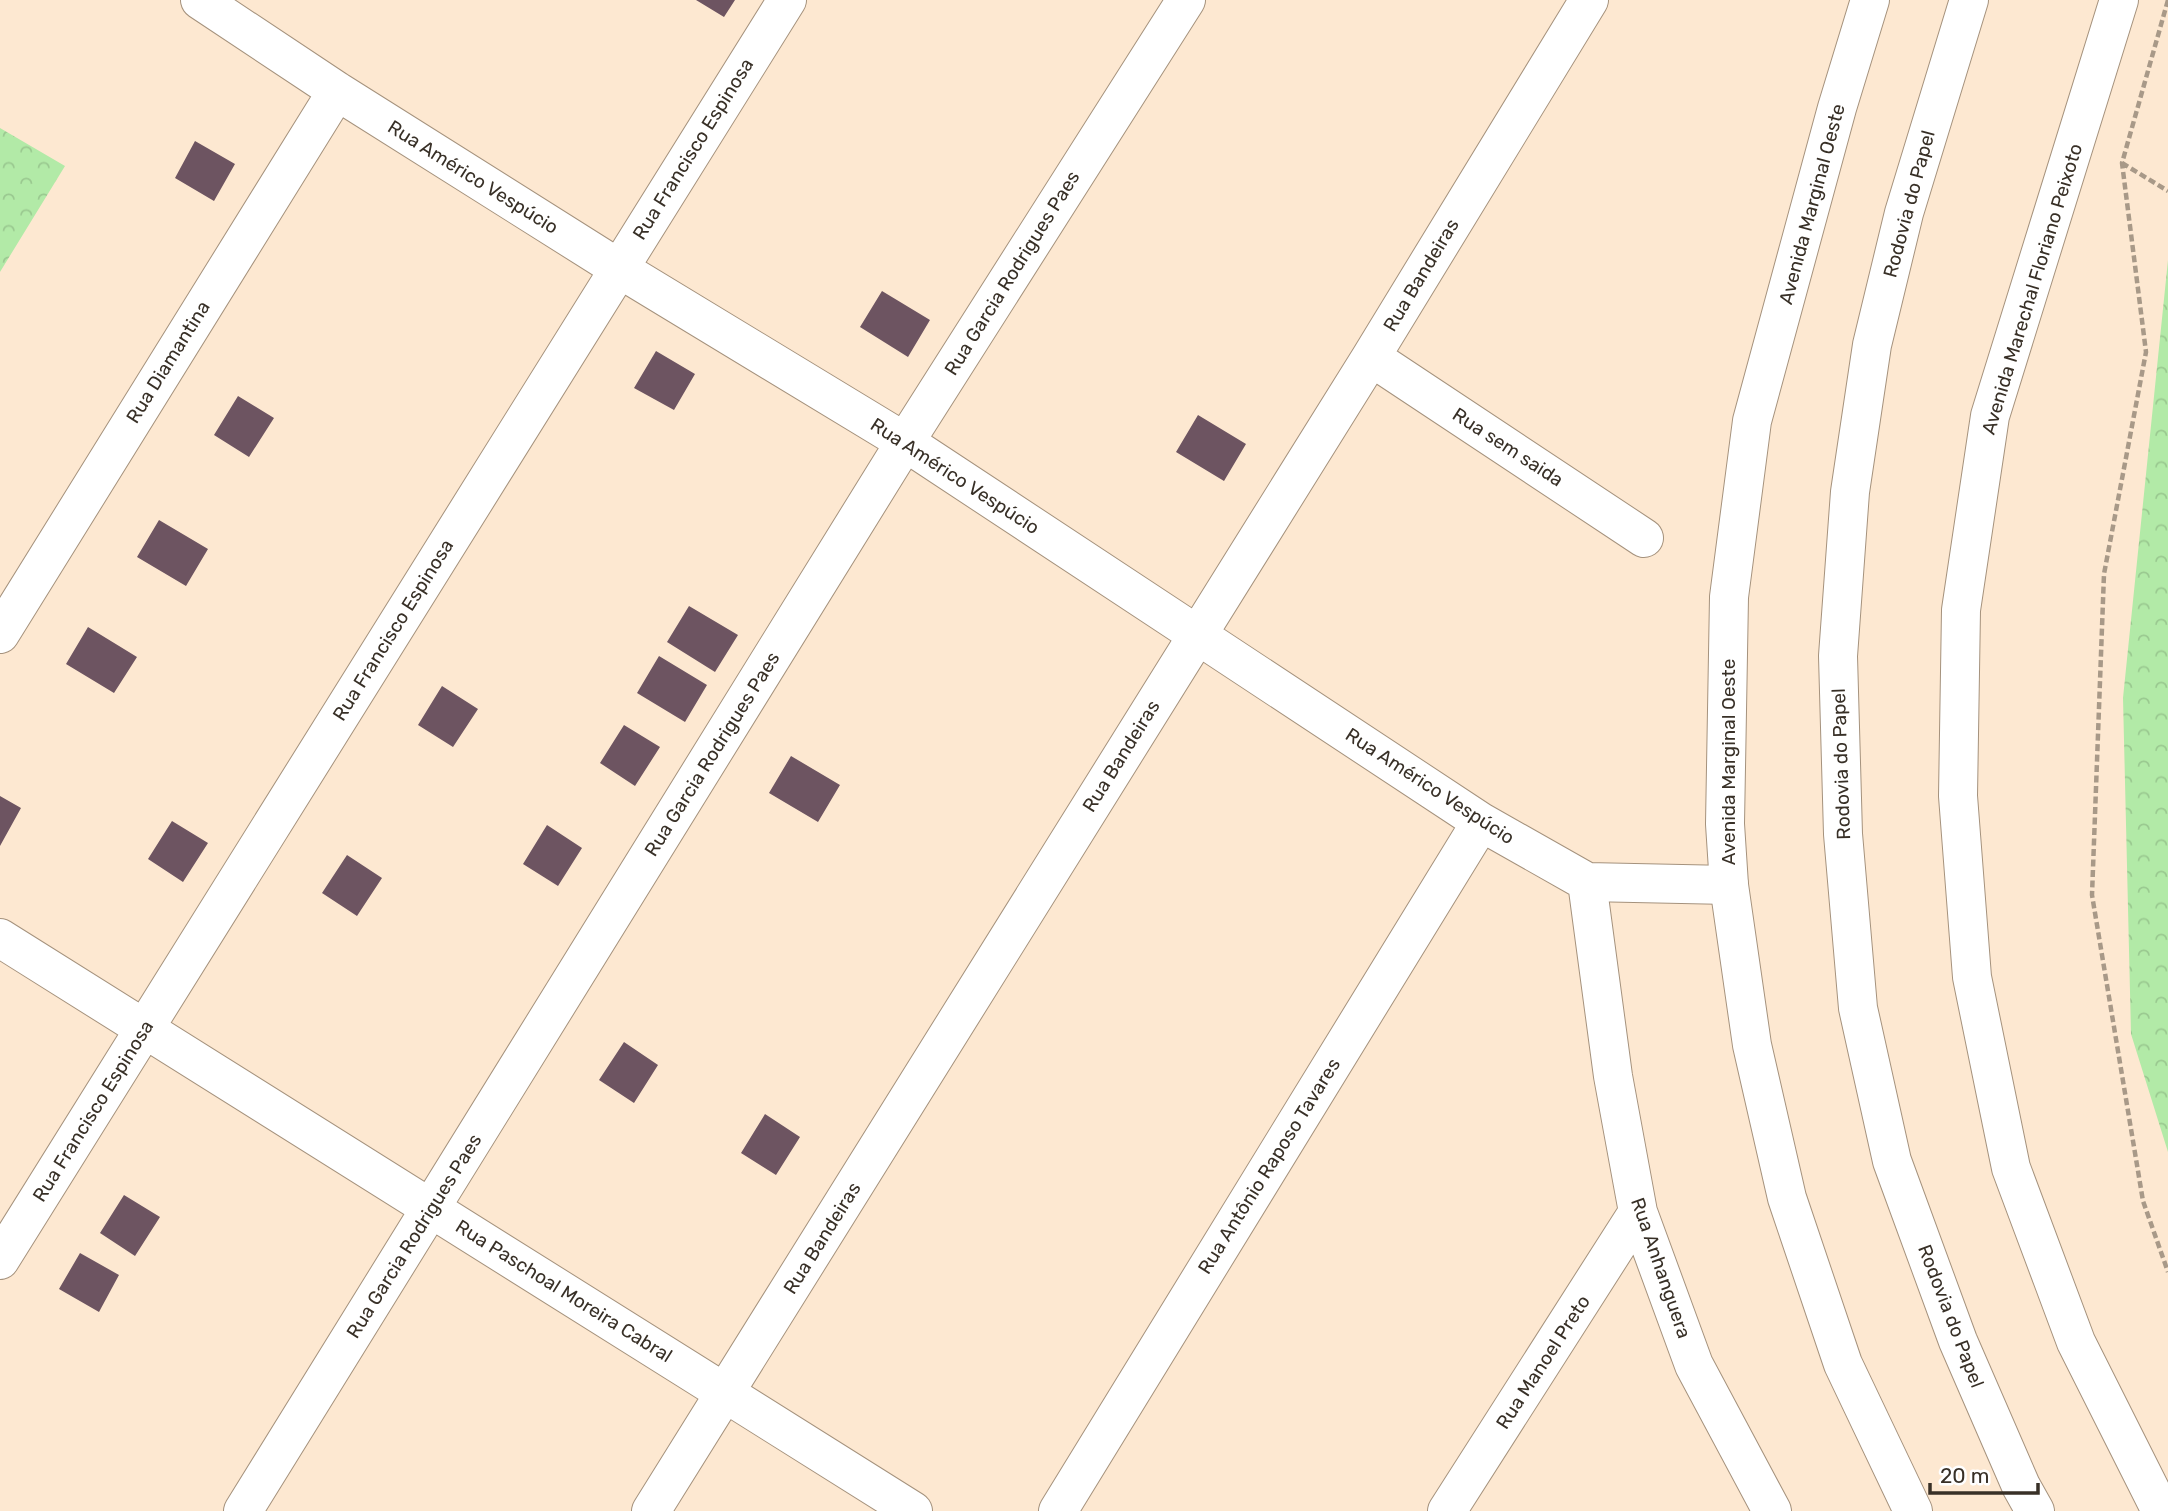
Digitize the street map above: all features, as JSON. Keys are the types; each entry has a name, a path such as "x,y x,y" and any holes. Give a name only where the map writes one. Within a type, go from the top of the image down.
{"street":[{"name":"Rua Américo Vespúcio","path":"200,0 337,91 618,268 905,442 1481,822 1587,882 1729,885"},
{"name":"Rua Francisco Espinosa","path":"0,1260 787,0"},
{"name":"Rua Garcia Rodrigues Paes","path":"243,1511 905,442 1185,0"},
{"name":"Rua Bandeiras","path":"651,1511 1371,357 1589,0"},
{"name":"Avenida Marginal Oeste","path":"1870,0 1752,421 1729,597 1725,824 1729,885 1752,1045 1787,1198 1843,1364 1913,1511"},
{"name":"Rodovia do Papel","path":"1969,0 1904,213 1872,345 1850,492 1838,656 1843,834 1858,1008 1892,1161 1958,1341 2021,1486 2035,1511"},
{"name":"Avenida Marechal Floriano Peixoto","path":"2119,0 1990,416 1961,610 1958,796 1972,977 2011,1168 2077,1342 2161,1511"},
{"name":"Rua Diamantina","path":"0,634 337,91"},
{"name":"Rua sem saida","path":"1371,357 1644,538"},
{"name":"Rua Antônio Raposo Tavares","path":"1058,1511 1481,822"},
{"name":"Rua Anhanguera","path":"1587,882 1613,1076 1639,1212 1695,1365 1772,1511"},
{"name":"Rua Paschoal Moreira Cabral","path":"0,938 913,1511"},
{"name":"Rua Manoel Preto","path":"1447,1511 1639,1212"}],"path":[{"path":"2168,0 2122,163 2146,352 2104,574 2092,895 2143,1201 2168,1272"},
{"path":"2122,163 2168,191"}],"green space":[{"path":"0,128 65,166 0,272"},
{"path":"2168,260 2168,1152 2131,1034 2123,698"}],"building":[{"path":"696,0 735,0 724,17"},
{"path":"195,141 235,164 214,201 175,178"},
{"path":"882,291 930,320 908,357 860,327"},
{"path":"656,351 695,374 674,410 634,388"},
{"path":"238,396 274,418 249,457 214,435"},
{"path":"1198,415 1246,444 1224,481 1176,452"},
{"path":"159,520 208,549 186,586 137,557"},
{"path":"689,606 738,635 715,672 667,642"},
{"path":"88,627 137,657 114,693 66,664"},
{"path":"659,656 707,685 685,722 637,693"},
{"path":"442,686 478,709 453,747 418,725"},
{"path":"624,725 660,747 635,786 600,763"},
{"path":"791,756 840,785 818,822 769,793"},
{"path":"0,796 21,808 0,846"},
{"path":"172,821 208,843 183,882 148,859"},
{"path":"547,825 582,848 558,886 523,864"},
{"path":"347,855 382,878 357,916 322,893"},
{"path":"624,1042 658,1065 634,1103 599,1080"},
{"path":"765,1114 800,1137 776,1175 741,1153"},
{"path":"124,1195 160,1217 135,1256 100,1233"},
{"path":"80,1253 119,1275 99,1312 59,1289"}]}
